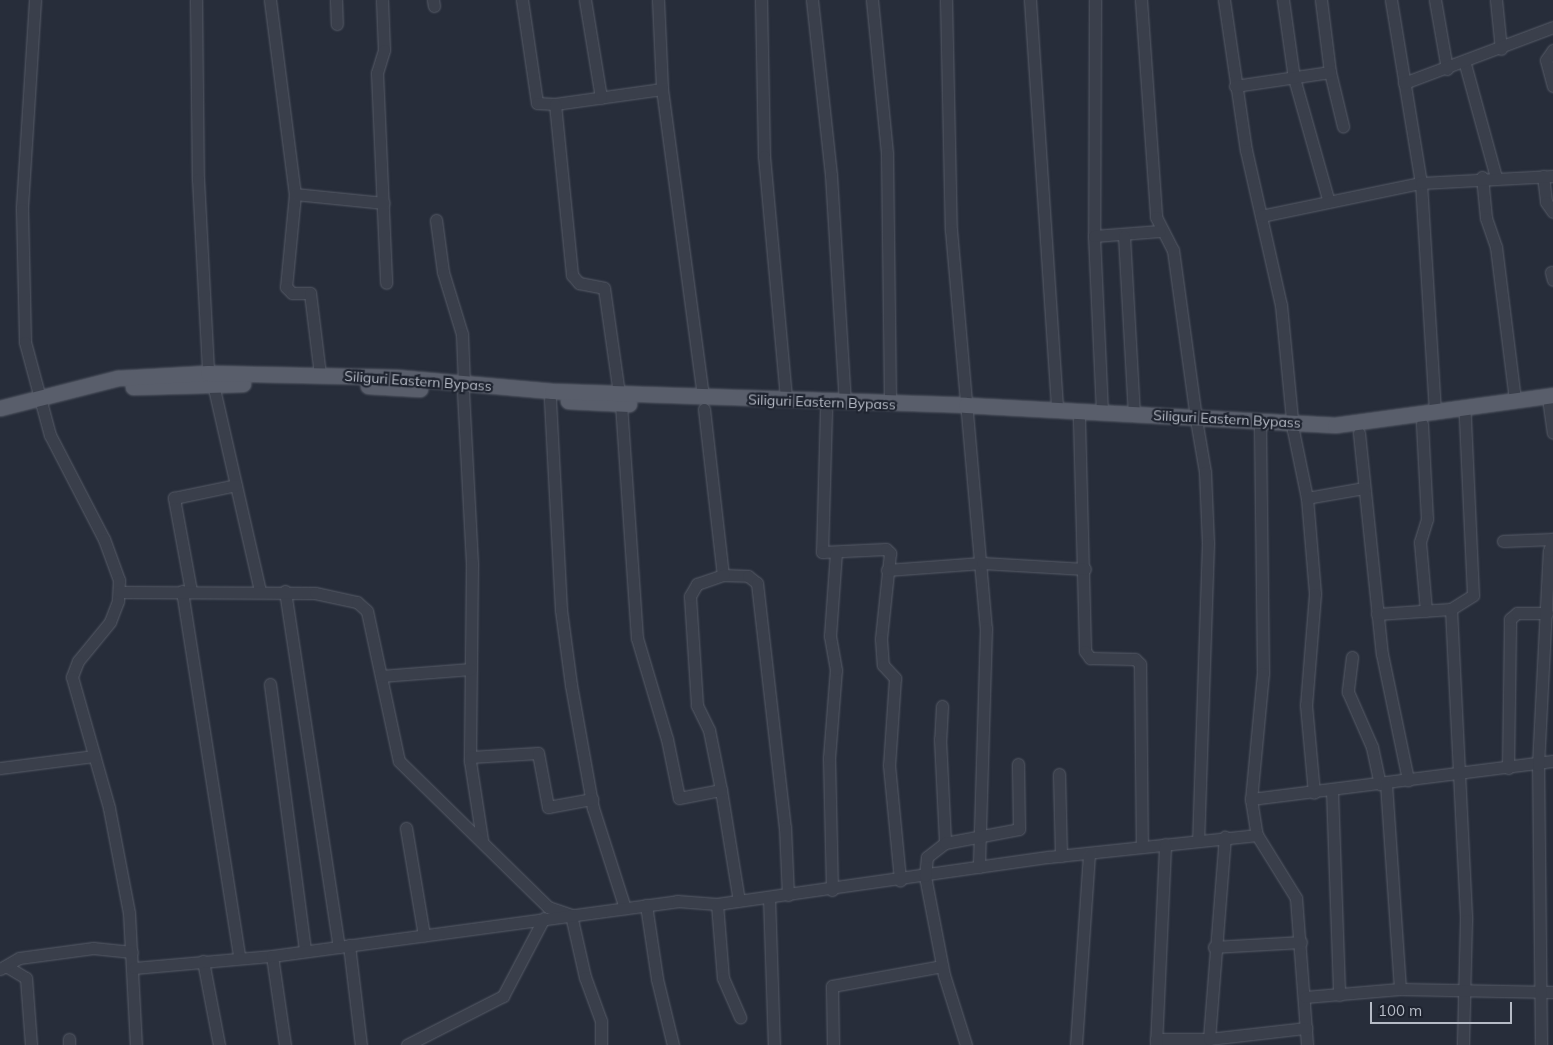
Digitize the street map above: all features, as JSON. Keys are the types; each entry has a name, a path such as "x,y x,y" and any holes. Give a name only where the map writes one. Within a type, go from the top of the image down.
{"main road":[{"name":"Siliguri Eastern Bypass","path":"0,408 40,401 92,388 211,378 320,375 463,388 826,411 1058,410 1134,414 1260,428 1357,425 1515,400 1552,402"},
{"name":"Siliguri Eastern Bypass","path":"211,378 348,385 463,388 550,400 620,398"},
{"name":"Siliguri Eastern Bypass","path":"704,404 786,400 845,402 1080,420 1197,421 1292,426 1359,433 1552,402"}],"street":[{"path":"35,0 22,209 23,307 27,356 50,435 117,568 119,592 110,622 78,661 72,676 94,756 127,904 134,968 136,1045"},
{"path":"196,0 198,179 211,378 260,591"},
{"path":"270,0 295,194 286,287 292,294 310,294 320,375"},
{"path":"336,0 338,24"},
{"path":"382,0 384,50 377,73 386,283"},
{"path":"522,0 535,99 555,104 662,89"},
{"path":"585,0 601,98"},
{"path":"658,0 662,89 677,178 723,575"},
{"path":"761,0 764,156 786,400"},
{"path":"812,0 830,175 845,402"},
{"path":"872,0 887,154 890,404"},
{"path":"946,0 951,230 966,410 982,563 986,628 979,867"},
{"path":"1030,0 1058,410"},
{"path":"1095,0 1094,236 1102,413"},
{"path":"1141,0 1160,231 1173,250 1205,472 1208,544 1198,840"},
{"path":"1224,0 1235,86 1281,305 1292,426 1307,498 1315,594 1306,705 1314,792"},
{"path":"1283,0 1294,78 1328,199"},
{"path":"1321,0 1330,72 1343,126"},
{"path":"1391,0 1421,183 1435,412"},
{"path":"1435,0 1447,69"},
{"path":"1496,0 1501,49"},
{"path":"1404,83 1465,64 1553,27"},
{"path":"1553,50 1546,60 1553,86"},
{"path":"1465,64 1496,177"},
{"path":"1235,86 1330,72"},
{"path":"555,104 572,275 579,284 604,288 620,398 636,638 667,739 679,798 721,790"},
{"path":"1261,216 1328,199 1421,183 1482,177 1548,176 1546,202 1553,212"},
{"path":"1482,177 1486,218 1496,247 1515,400"},
{"path":"295,194 384,203"},
{"path":"436,220 442,272 462,334 472,564 470,757 482,839"},
{"path":"1094,236 1124,236 1160,231"},
{"path":"1124,236 1134,414"},
{"path":"550,400 561,610 592,799 625,908"},
{"path":"1552,402 1553,433"},
{"path":"826,411 821,548 826,554 888,549 881,647 883,665 896,678 889,765 900,880"},
{"path":"1377,614 1451,610 1470,599 1475,590 1465,416"},
{"path":"1080,420 1085,569 1085,654 1140,664 1142,846"},
{"path":"1422,424 1427,519 1420,542 1426,611"},
{"path":"1260,428 1263,673 1251,799 1257,835 1296,898 1301,942 1307,1045"},
{"path":"1359,433 1377,614 1408,780"},
{"path":"236,485 174,498 239,957"},
{"path":"1307,498 1364,488"},
{"path":"1502,541 1553,539 1538,764 1541,1045"},
{"path":"832,890 829,758 836,670 830,636 836,553"},
{"path":"887,570 982,563 1085,569"},
{"path":"739,901 709,730 697,705 690,596 697,584 723,575 748,576 757,583 785,827 788,895"},
{"path":"119,592 285,591 357,602 367,611 372,627 399,761 482,839 548,907 571,915"},
{"path":"285,591 361,1045"},
{"path":"1451,610 1465,987 1463,1045"},
{"path":"1508,768 1510,619 1517,613 1547,613"},
{"path":"1352,657 1348,692 1372,747 1383,784 1400,989"},
{"path":"381,676 471,669"},
{"path":"270,684 305,951"},
{"path":"942,706 940,739 945,843"},
{"path":"470,757 538,753 548,807 592,799"},
{"path":"0,768 94,756"},
{"path":"1251,799 1383,784 1457,772 1508,768 1553,761"},
{"path":"966,1045 942,966 926,876 927,857 945,843 980,838 1019,829 1018,764"},
{"path":"1059,774 1061,856"},
{"path":"1332,790 1339,995"},
{"path":"406,828 424,935"},
{"path":"134,968 239,957 272,956 677,900 717,904 769,898 1089,852 1257,835"},
{"path":"1209,1039 1214,947 1225,837"},
{"path":"1165,844 1156,1042 1209,1039 1306,1028"},
{"path":"1076,1045 1089,852"},
{"path":"769,898 774,1045"},
{"path":"717,904 723,978 740,1017"},
{"path":"646,905 657,979 673,1045"},
{"path":"571,915 583,972 601,1021 601,1045"},
{"path":"407,1045 503,996 544,918"},
{"path":"1214,947 1301,942"},
{"path":"3,967 19,958 93,948 132,952"},
{"path":"272,956 286,1045"},
{"path":"203,961 219,1045"},
{"path":"834,1045 832,986 942,966"},
{"path":"3,967 26,978 31,1045"},
{"path":"1304,997 1400,989 1465,987 1553,992"}]}
